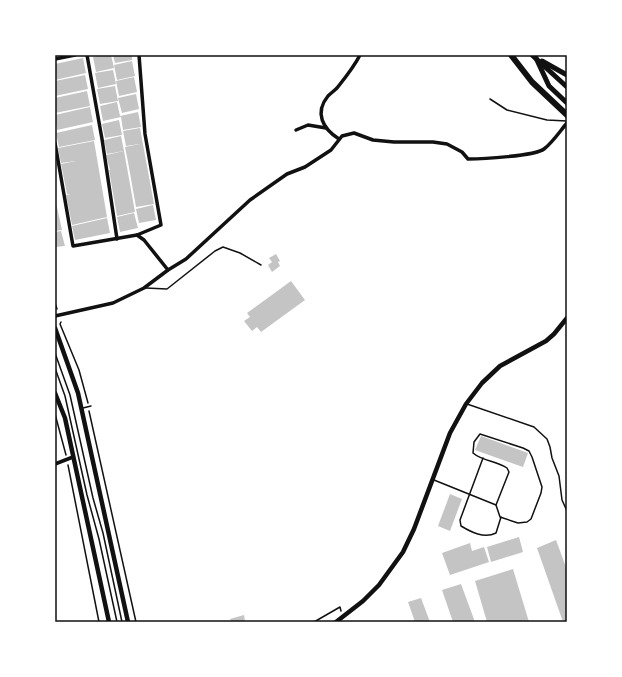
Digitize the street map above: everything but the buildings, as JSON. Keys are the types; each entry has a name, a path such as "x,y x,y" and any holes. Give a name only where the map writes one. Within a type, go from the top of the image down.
{"highway":[{"path":"511,55 532,82 567,115"}],"main road":[{"path":"534,57 567,75"},
{"path":"534,57 567,87"},
{"path":"534,57 549,86 567,103"}],"street":[{"path":"55,59 75,55"},
{"path":"87,55 102,139 117,239"},
{"path":"55,143 73,246 137,235 161,225 145,134 139,55"},
{"path":"339,139 331,134 326,128 321,117 321,108 328,96 346,77 360,55"},
{"path":"55,316 113,303 144,288 186,259 250,200 287,174 305,167 325,155 342,136 354,133 373,140 394,142 433,142 447,144 462,152 468,159 483,159 543,150 567,122"},
{"path":"296,130 308,125 326,128"},
{"path":"137,235 144,240 168,270"},
{"path":"336,622 363,601 379,585 402,552 414,529 450,433 466,404 490,375 500,366 546,341 567,318"},
{"path":"55,328 78,393 128,622"},
{"path":"55,393 65,418 109,622"},
{"path":"55,464 73,457"}],"lane":[{"path":"490,99 507,110 547,120 567,122"},
{"path":"144,288 167,289 215,251 223,247 240,253 261,265"},
{"path":"55,353 70,395 93,498 103,533 122,622"},
{"path":"55,368 65,396 117,622"},
{"path":"466,404 534,427 540,432 550,447 552,458 559,476 562,500 567,511"},
{"path":"81,408 91,406"},
{"path":"482,458 460,520 461,526 475,533 490,536 496,533 501,517 496,505 508,472 507,468 503,465 477,456 473,452 472,448 474,442 480,434 529,451 542,487 531,518 523,523 501,517"},
{"path":"432,480 496,505"}],"path":[{"path":"55,304 57,308"},
{"path":"55,414 66,459 99,622"},
{"path":"314,622 340,607"}]}
